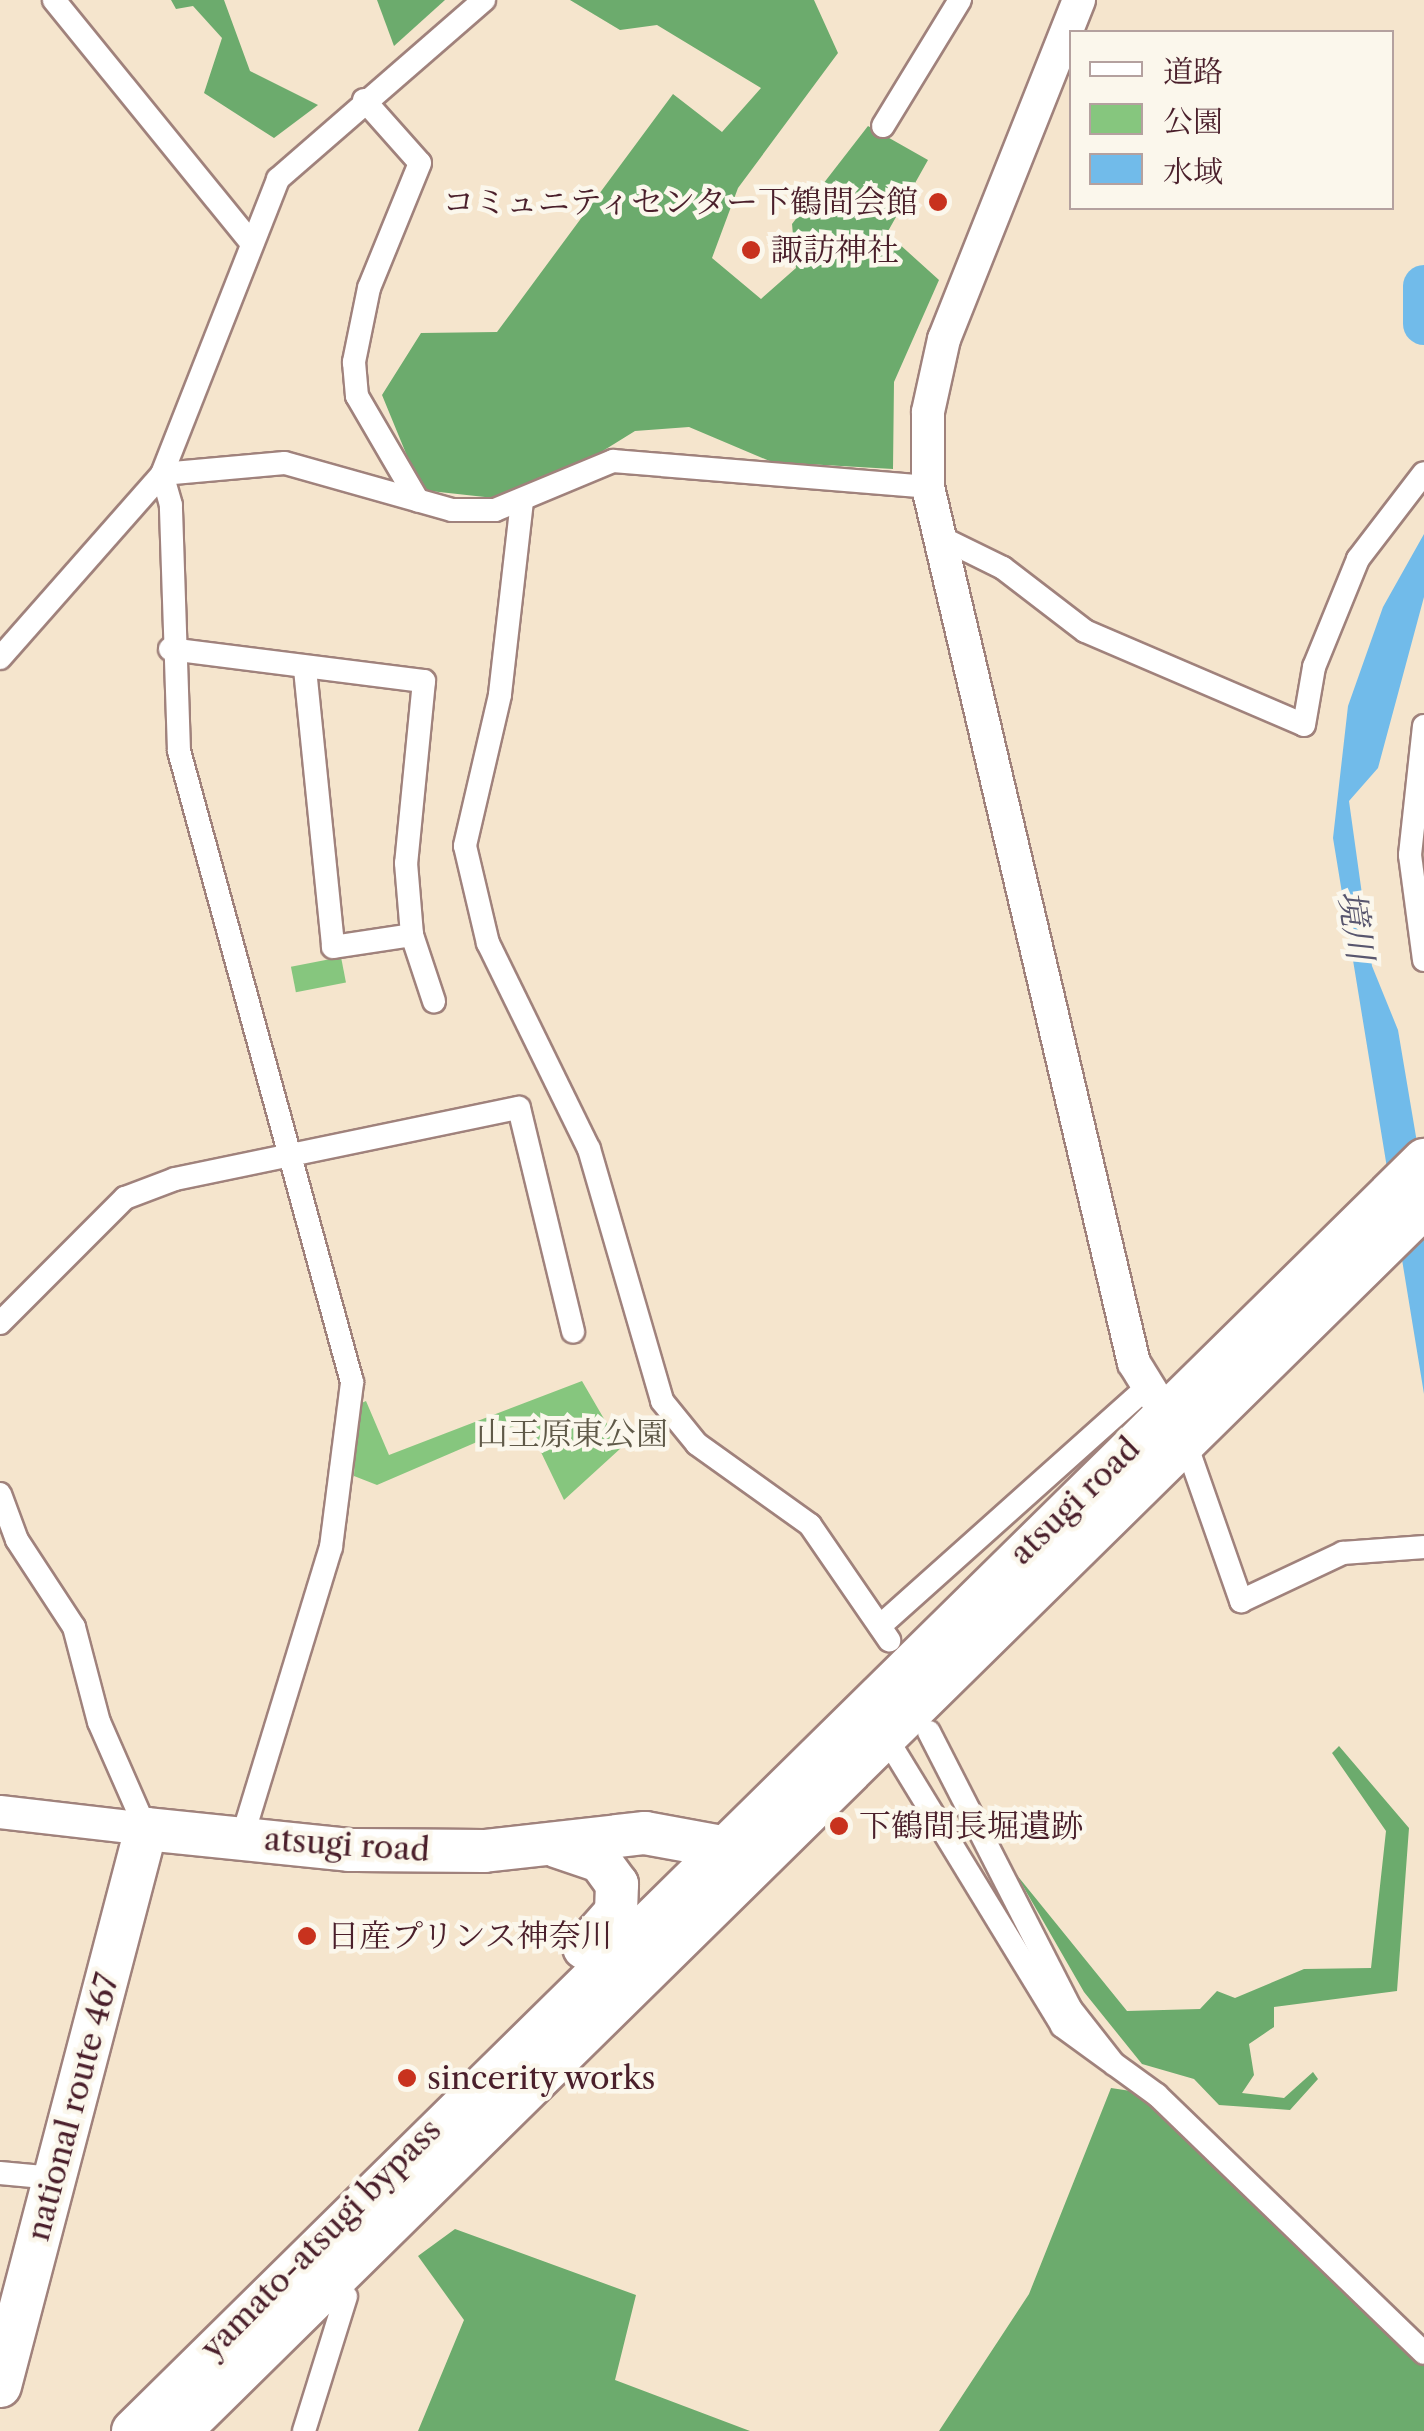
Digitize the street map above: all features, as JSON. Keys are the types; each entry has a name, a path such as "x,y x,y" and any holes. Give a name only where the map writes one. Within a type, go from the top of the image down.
{"highway":[{"name":"atsugi road","path":"1364,1242 1424,1160"},
{"name":"atsugi road","path":"742,1850 1164,1414 1364,1242 1424,1206"},
{"name":"atsugi road","path":"146,1828 426,1852 645,1833 742,1850 884,1734 1164,1414"},
{"name":"national route 467","path":"0,2386 146,1828"},
{"path":"98,2431 590,1958 620,1900 611,1872 585,1852 550,1844"},
{"name":"yamato-atsugi bypass","path":"180,2431 688,1926 742,1850"},
{"name":"yamato-atsugi bypass","path":"133,2431 590,1958 742,1850"},
{"path":"214,2431 580,2068 688,1926"}],"street":[{"path":"54,0 248,239"},
{"path":"0,658 162,474 248,239 278,180 364,100 484,0"},
{"path":"883,126 960,0"},
{"path":"1079,0 944,339 928,412 928,487 1164,1414 1242,1601 1344,1553 1424,1546"},
{"path":"364,100 420,163 369,288 354,362 357,396 418,501"},
{"path":"162,474 285,463 418,501 495,510 613,462 928,487"},
{"path":"940,537 1002,568 1085,632 1304,725 1314,667 1358,559 1424,473"},
{"path":"162,474 171,505 170,649 179,752 352,1382 331,1547 242,1838"},
{"path":"522,501 500,695 464,846 488,943 589,1150 662,1401 697,1444 810,1525 884,1633 1164,1414"},
{"path":"170,649 424,681 406,863 412,936 434,1001"},
{"path":"305,669 333,947 412,936"},
{"path":"1424,726 1410,855 1424,960"},
{"path":"0,1323 125,1198 290,1157 518,1108 574,1332"},
{"path":"0,1494 17,1540 74,1627 99,1722 146,1828"},
{"path":"929,1732 1070,2008 1116,2067"},
{"path":"884,1734 1062,2026 1116,2067 1424,2354"},
{"path":"0,1812 146,1828"},
{"path":"0,2174 54,2178"},
{"path":"304,2431 346,2296"}],"green space":[{"path":"171,0 224,0 250,71 318,105 274,138 204,93 222,38 193,6 176,9"},
{"path":"377,0 445,0 394,46"},
{"path":"570,0 814,0 838,53 738,188 712,258 761,299 796,268 792,224 868,126 928,160 887,233 939,280 894,382 893,469 772,462 689,427 635,431 522,501 421,490 382,395 421,333 497,332 673,94 722,132 761,88 657,25 620,30"},
{"path":"341,957 346,983 296,992 291,967"},
{"name":"山王原東公園","path":"582,1381 621,1448 564,1500 526,1421 377,1485 354,1476 357,1405 366,1401 389,1455"},
{"path":"1339,1746 1409,1828 1397,1991 1274,2007 1274,2027 1249,2044 1254,2075 1242,2093 1284,2098 1313,2072 1318,2079 1290,2110 1219,2105 1194,2079 1142,2064 1084,1992 1016,1874 1127,2011 1200,2009 1217,1991 1235,1998 1304,1969 1371,1968 1386,1831 1332,1753"},
{"path":"1111,2088 1157,2095 1424,2353 1424,2431 939,2431 1029,2294"},
{"path":"455,2229 636,2295 615,2380 750,2431 418,2431 464,2320 418,2256"}],"water":[{"name":"境川","path":"1424,534 1424,597 1378,768 1349,801 1372,966 1398,1030 1424,1184 1424,1394 1333,838 1348,706 1383,607"}],"waterway":[{"path":"1424,286 1424,324"}],"place":[{"name":"コミュニティセンター下鶴間会館","path":"938,202"},
{"name":"諏訪神社","path":"751,250"},
{"name":"下鶴間長堀遺跡","path":"839,1826"},
{"name":"日産プリンス神奈川","path":"307,1936"},
{"name":"sincerity works","path":"407,2078"}]}
